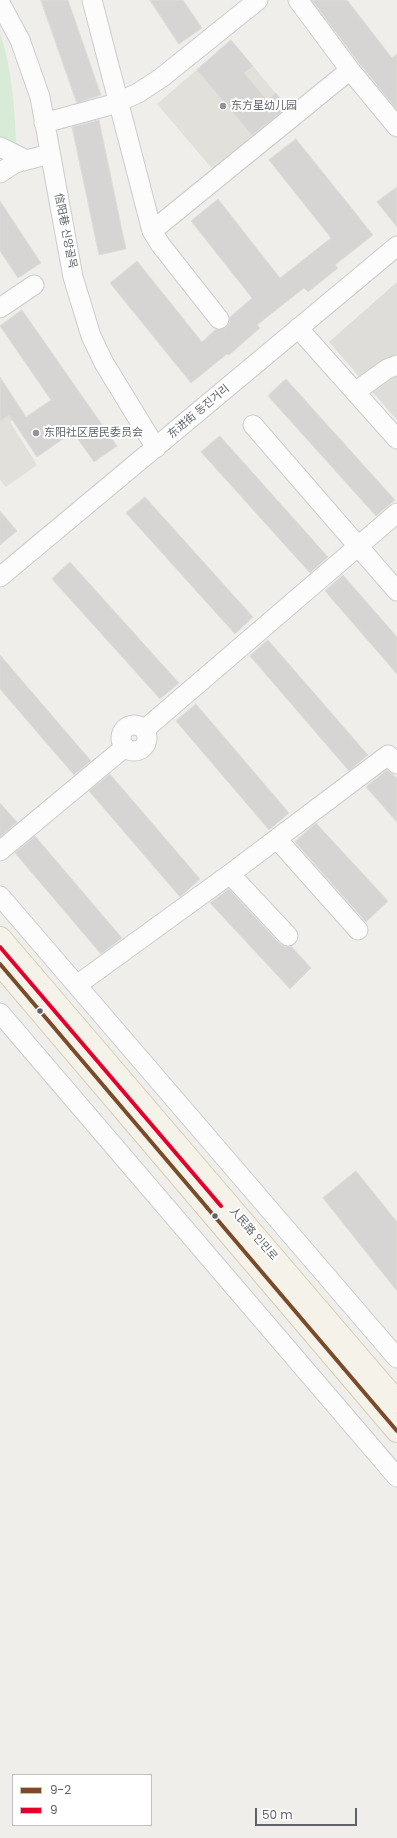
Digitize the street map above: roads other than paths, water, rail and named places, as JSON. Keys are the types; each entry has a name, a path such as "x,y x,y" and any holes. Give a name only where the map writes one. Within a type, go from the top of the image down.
{"main road":[{"name":"人民路 인민로","path":"0,938 397,1402"},
{"name":"人民路 인민로","path":"0,964 397,1431"}],"street":[{"path":"92,0 152,231 160,244 219,319"},
{"path":"298,0 350,70 397,127"},
{"path":"44,124 88,113 138,93 160,78 252,2"},
{"name":"信阳巷 신양골목","path":"0,3 20,40 40,97 73,277 91,336 104,362 156,448"},
{"path":"152,231 350,70"},
{"path":"0,147 26,160"},
{"path":"0,173 15,163 50,154"},
{"name":"东进街 동진거리","path":"0,577 397,246"},
{"path":"0,308 34,285"},
{"path":"298,328 397,440"},
{"path":"355,392 386,369 397,365"},
{"path":"254,425 397,591"},
{"path":"0,851 125,747 132,750 140,749 146,742 147,738 144,730 397,513"},
{"path":"77,985 230,874 388,755 397,764"},
{"path":"277,839 358,930"},
{"path":"230,874 288,936"},
{"path":"0,896 397,1358"},
{"path":"0,1013 397,1477"}],"place":[{"name":"东方星幼儿园","path":"223,106"},
{"name":"东阳社区居民委员会","path":"36,433"}]}
